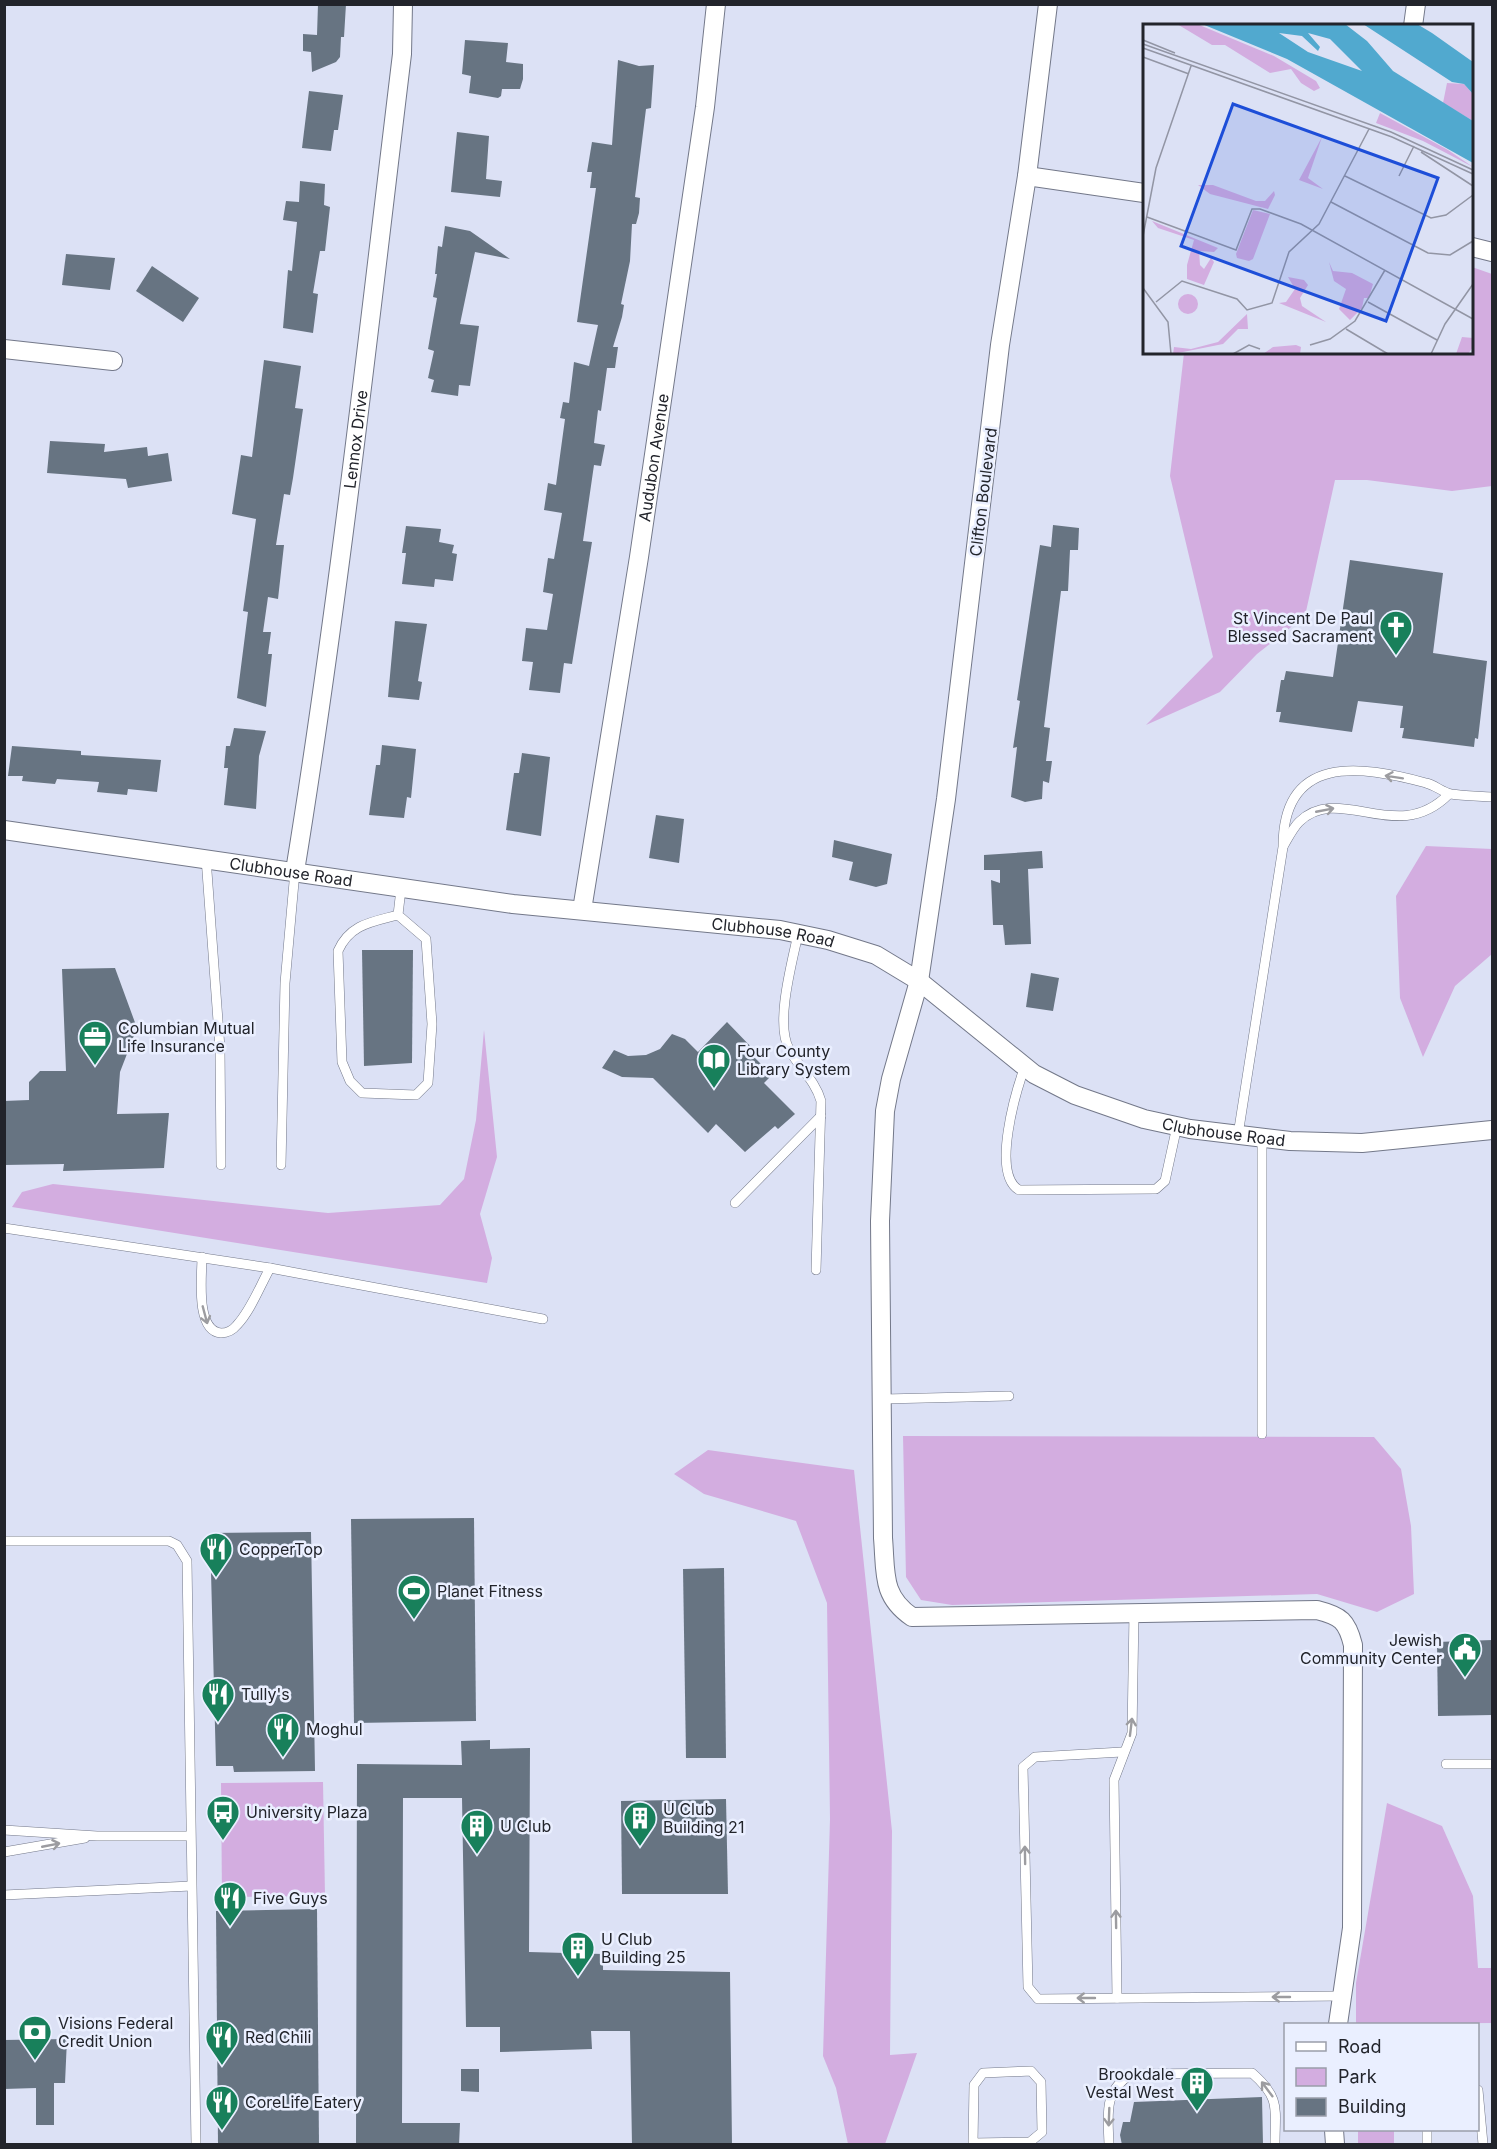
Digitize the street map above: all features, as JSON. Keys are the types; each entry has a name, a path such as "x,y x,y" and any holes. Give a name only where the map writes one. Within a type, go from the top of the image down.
{"street":[{"name":"Lennox Drive","path":"295,871 328,657 362,391 402,54 403,4"},
{"name":"Audubon Avenue","path":"582,910 639,557 705,107 716,4"},
{"name":"Clifton Boulevard","path":"1048,4 1027,176 1005,309 946,799 919,981 891,1079 885,1111 880,1221 884,1399 883,1539 887,1591 898,1608 912,1617 1317,1610 1334,1614 1348,1625 1353,1645 1352,1928 1340,1996"},
{"path":"1413,24 1416,4"},
{"path":"1027,176 1143,193"},
{"path":"1473,247 1492,252"},
{"path":"4,349 113,361"},
{"name":"Clubhouse Road","path":"4,830 295,871 401,889 798,934 828,940 876,956 919,981 1025,1066 1075,1095 1144,1119 1177,1126 1262,1138 1362,1143 1492,1130"},
{"path":"1338,2023 1340,1996"}],"lane":[{"path":"1238,1135 1283,846 1283,822 1289,804 1299,790 1326,773 1338,770 1360,771 1416,780 1449,794 1492,797"},
{"path":"1283,846 1299,822 1325,809 1346,808 1397,818 1423,813 1438,805 1449,794"},
{"path":"206,858 220,1048 221,1165"},
{"path":"281,1165 285,983 295,871"},
{"path":"398,915 401,889"},
{"path":"398,915 426,939 432,1024 428,1083 416,1095 362,1093 350,1081 342,1062 338,951 345,935 369,923 398,915"},
{"path":"798,934 787,989 784,1036 789,1050 818,1087 821,1116 816,1270"},
{"path":"1025,1066 1008,1126 1008,1176 1019,1190 1156,1189 1165,1181 1177,1126"},
{"path":"735,1203 821,1116"},
{"path":"1262,1138 1262,1434"},
{"path":"4,1228 270,1268 543,1320"},
{"path":"202,1257 203,1312 209,1326 219,1332 230,1331 241,1320 270,1268"},
{"path":"884,1399 1009,1396"},
{"path":"4,1540 158,1540 177,1545 187,1562 196,2145"},
{"path":"1118,1998 1114,1780 1122,1752 1132,1733 1134,1613"},
{"path":"1122,1752 1035,1757 1023,1767 1028,1987 1038,1999 1340,1996"},
{"path":"1446,1764 1492,1764"},
{"path":"4,1830 97,1836 190,1836"},
{"path":"4,1852 97,1836"},
{"path":"4,1895 191,1886"},
{"path":"1030,2071 1041,2082 1042,2132 1030,2142 973,2144 974,2085 983,2073 1030,2071"},
{"path":"1109,2145 1111,2094 1119,2081 1132,2074 1252,2073 1267,2086 1275,2100 1275,2145"},
{"path":"1479,2102 1483,2145"}],"green space":[{"path":"1473,267 1492,274 1492,486 1452,491 1367,480 1335,480 1305,616 1257,654 1220,692 1146,725 1213,657 1170,476 1184,354 1473,354"},
{"path":"1426,846 1492,849 1492,954 1455,986 1423,1057 1400,998 1396,896"},
{"path":"484,1030 497,1157 480,1214 492,1258 487,1283 12,1207 22,1192 53,1184 328,1213 440,1205 464,1179 476,1120"},
{"path":"903,1436 1374,1437 1401,1469 1411,1526 1414,1594 1377,1612 1317,1594 952,1605 921,1600 906,1577"},
{"path":"708,1450 854,1470 892,1831 890,2055 917,2053 885,2144 848,2144 836,2088 823,2056 830,1819 827,1603 796,1521 704,1494 674,1474"},
{"path":"323,1782 325,1896 222,1897 221,1783"},
{"path":"1387,1803 1442,1826 1473,1896 1478,1968 1492,1968 1492,2023 1356,2023 1356,1983"},
{"path":"1358,2131 1394,2131 1394,2144 1358,2144"}],"building":[{"path":"318,4 346,4 344,37 341,37 340,57 336,62 312,72 311,52 303,51 303,34 317,35"},
{"path":"465,40 508,43 506,62 523,64 520,89 502,89 501,96 498,98 469,93 471,76 462,74"},
{"path":"618,60 639,66 654,65 651,108 646,109 635,197 640,198 639,213 636,224 632,224 630,261 621,304 624,305 613,347 618,347 615,368 607,368 601,411 598,410 594,443 605,445 601,466 594,465 583,541 592,542 572,664 564,663 560,693 529,690 533,662 522,661 526,628 547,630 553,594 543,592 548,558 554,559 562,513 544,510 548,483 556,485 565,419 560,418 563,402 569,403 574,362 589,366 598,325 577,322 596,188 590,188 592,172 587,172 592,142 612,145"},
{"path":"309,91 343,95 338,130 334,130 331,151 302,148"},
{"path":"457,132 489,136 486,179 502,181 500,197 451,192"},
{"path":"300,181 325,184 324,205 330,207 325,251 320,251 313,293 318,294 313,333 283,328 288,270 292,271 297,222 283,220 286,201 299,202"},
{"path":"445,226 470,231 510,259 475,252 460,324 479,326 470,386 459,385 458,396 431,392 434,380 428,378 434,351 428,349 437,298 433,297 438,246 442,247"},
{"path":"66,254 115,258 110,290 62,285"},
{"path":"152,266 199,298 183,322 136,291"},
{"path":"264,360 301,366 295,408 303,409 290,495 284,494 276,545 284,545 278,599 268,597 263,632 271,632 268,654 272,654 266,707 237,698 248,612 243,611 256,519 232,514 241,455 252,457"},
{"path":"50,441 105,444 104,452 147,447 148,456 168,453 172,481 128,488 126,479 47,473"},
{"path":"1053,525 1079,528 1078,550 1070,550 1068,591 1061,591 1044,727 1050,728 1046,761 1052,761 1049,783 1043,781 1042,799 1025,802 1011,797 1017,747 1013,748 1020,701 1017,700 1040,545 1051,547"},
{"path":"406,526 441,529 439,542 454,545 452,553 457,554 453,581 435,579 434,587 402,584 406,553 402,553"},
{"name":"St Vincent De Paul Blessed Sacrament","path":"1350,560 1443,573 1433,653 1487,661 1478,739 1475,738 1474,747 1402,738 1404,728 1400,728 1403,706 1358,701 1352,732 1279,722 1281,712 1276,712 1281,680 1284,680 1286,671 1333,677"},
{"path":"395,621 427,624 418,681 422,682 419,700 388,697"},
{"path":"234,728 266,731 259,756 256,809 224,805 228,768 224,768 226,746 230,746"},
{"path":"382,745 416,749 411,798 407,797 404,818 369,815 376,765 380,765"},
{"path":"12,746 81,751 81,755 161,760 157,792 128,789 127,795 97,792 99,782 57,779 55,784 22,781 23,776 8,776"},
{"path":"522,753 550,757 541,836 506,830 514,773 519,773"},
{"path":"656,815 684,819 679,863 649,858"},
{"path":"834,840 892,854 887,884 876,887 849,880 853,862 832,857"},
{"path":"1042,851 1043,868 1028,869 1031,944 1005,945 1003,925 993,925 991,880 1000,883 1000,870 984,870 984,855"},
{"path":"362,950 413,950 412,1063 364,1066"},
{"name":"Columbian Mutual Life Insurance","path":"115,968 137,1028 120,1072 117,1114 169,1113 164,1168 63,1171 64,1164 4,1165 4,1101 29,1100 29,1082 40,1071 66,1071 62,969"},
{"path":"1031,973 1059,978 1053,1011 1026,1007"},
{"name":"Four County Library System","path":"727,1022 755,1051 751,1054 772,1075 764,1083 795,1114 778,1129 775,1126 745,1152 716,1124 708,1133 653,1078 622,1077 602,1068 614,1050 628,1056 646,1055 660,1049 672,1034 685,1039 698,1052"},
{"name":"Planet Fitness","path":"474,1518 476,1721 354,1723 351,1519"},
{"path":"311,1532 315,1771 234,1772 233,1766 216,1766 210,1533"},
{"path":"724,1568 726,1758 686,1758 683,1569"},
{"name":"Jewish Community Center","path":"1492,1640 1492,1715 1438,1716 1437,1642"},
{"path":"490,1740 490,1749 530,1748 529,1952 603,1954 603,1970 730,1972 732,2145 632,2145 630,2031 591,2031 592,2049 500,2052 500,2027 466,2027 462,1798 403,1798 402,2123 460,2123 459,2145 356,2145 357,1764 462,1765 461,1741"},
{"path":"726,1799 728,1894 622,1894 621,1801"},
{"path":"317,1909 319,2145 218,2145 216,1911"},
{"name":"Visions Federal Credit Union","path":"67,2039 65,2083 54,2083 54,2125 36,2125 36,2088 4,2089 4,2040"},
{"path":"461,2069 479,2069 479,2092 461,2091"},
{"name":"Brookdale Vestal West","path":"1262,2097 1263,2145 1122,2145 1120,2135 1123,2122 1130,2122 1134,2102"}],"place":[{"name":"St Vincent De Paul Blessed Sacrament","path":"1396,656"},
{"name":"Columbian Mutual Life Insurance","path":"95,1066"},
{"name":"Four County Library System","path":"714,1089"},
{"name":"CopperTop","path":"216,1578"},
{"name":"Planet Fitness","path":"414,1620"},
{"name":"Jewish Community Center","path":"1465,1678"},
{"name":"Tully's","path":"218,1723"},
{"name":"Moghul","path":"283,1758"},
{"name":"University Plaza","path":"223,1841"},
{"name":"U Club Building 21","path":"640,1847"},
{"name":"U Club","path":"477,1855"},
{"name":"Five Guys","path":"230,1927"},
{"name":"U Club Building 25","path":"578,1977"},
{"name":"Visions Federal Credit Union","path":"35,2061"},
{"name":"Red Chili","path":"222,2066"},
{"name":"Brookdale Vestal West","path":"1197,2112"},
{"name":"CoreLife Eatery","path":"222,2131"}]}
